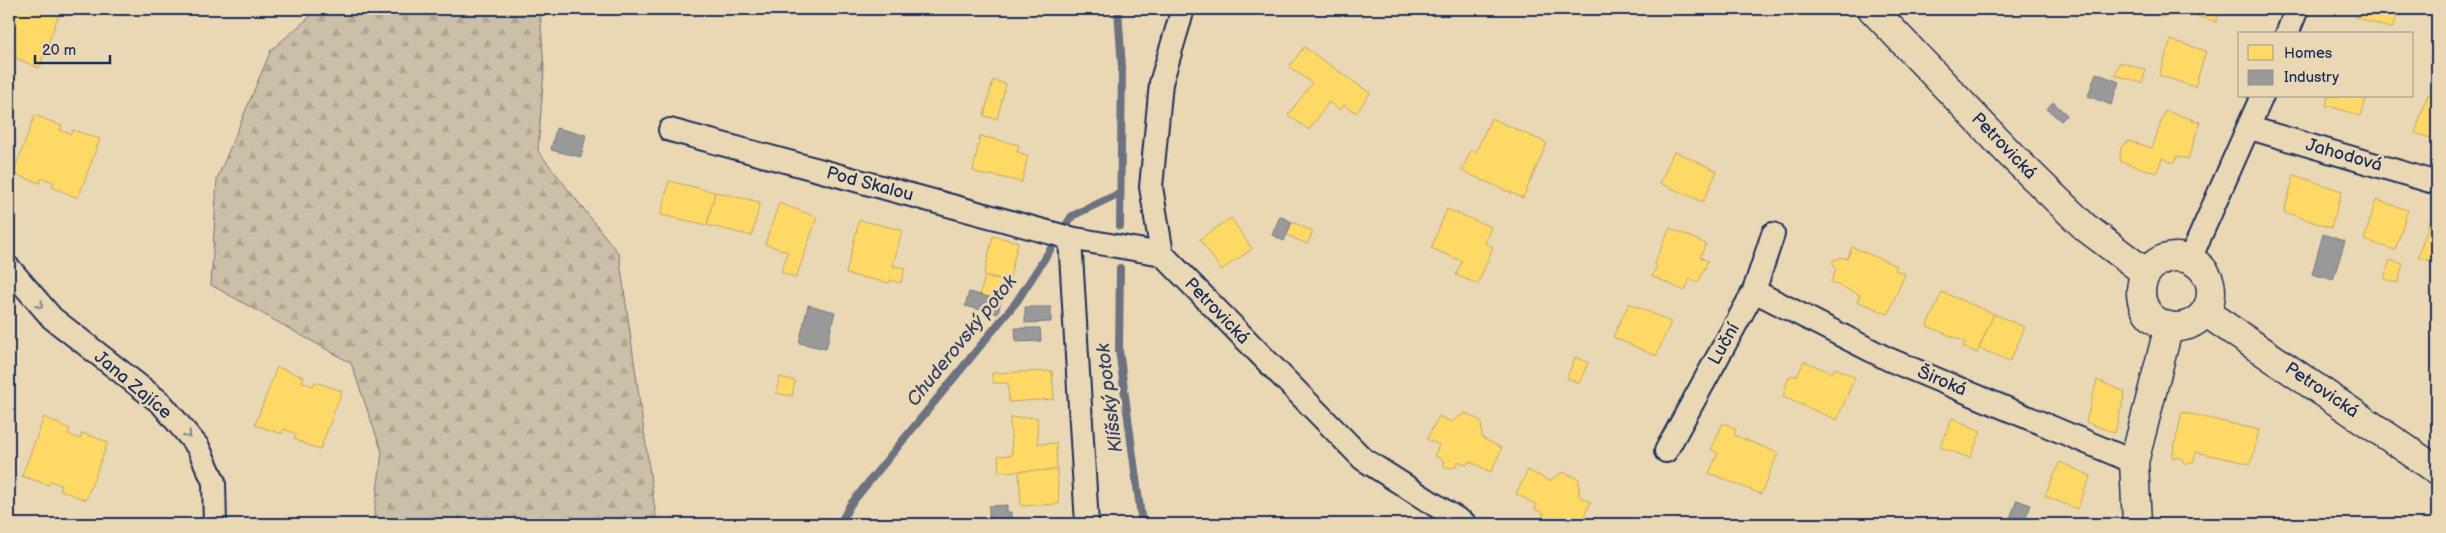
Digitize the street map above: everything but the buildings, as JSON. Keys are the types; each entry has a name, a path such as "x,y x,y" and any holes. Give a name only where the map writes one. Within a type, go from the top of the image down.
{"main road":[{"name":"Petrovická","path":"1872,9 2012,156 2078,221 2146,273"},
{"path":"2178,256 2190,259 2202,268 2210,281 2211,297 2206,312 2196,321 2183,326 2169,326 2157,321 2145,306 2142,286 2146,273 2154,264 2165,258 2178,256"},
{"name":"Petrovická","path":"2206,312 2437,470"},
{"path":"2137,524 2134,462 2169,326"}],"street":[{"path":"1162,254 1151,187 1160,83 1183,9"},
{"path":"2288,32 2297,9"},
{"path":"2190,259 2250,128 2261,98"},
{"name":"Jahodová","path":"2250,128 2437,183"},
{"name":"Pod Skalou","path":"670,130 1069,238 1162,254"},
{"name":"Luční","path":"1666,451 1754,291 1773,234"},
{"path":"1069,238 1087,524"},
{"name":"Petrovická","path":"1162,254 1363,460 1465,524"},
{"name":"Jana Zajíce","path":"9,268 52,318 161,404 198,447 214,482 215,524"},
{"name":"Široká","path":"1754,291 1888,358 2134,462"}],"green space":[{"path":"319,9 540,9 544,70 538,151 619,254 657,524 373,524 382,452 351,363 211,285 217,179 271,50"}],"waterway":[{"name":"Klíšský potok","path":"1118,9 1122,68 1120,226"},
{"name":"Chuderovský potok","path":"840,524 850,505 1017,301 1072,216 1120,193"},
{"name":"Klíšský potok","path":"1120,268 1119,350 1142,524"}]}
